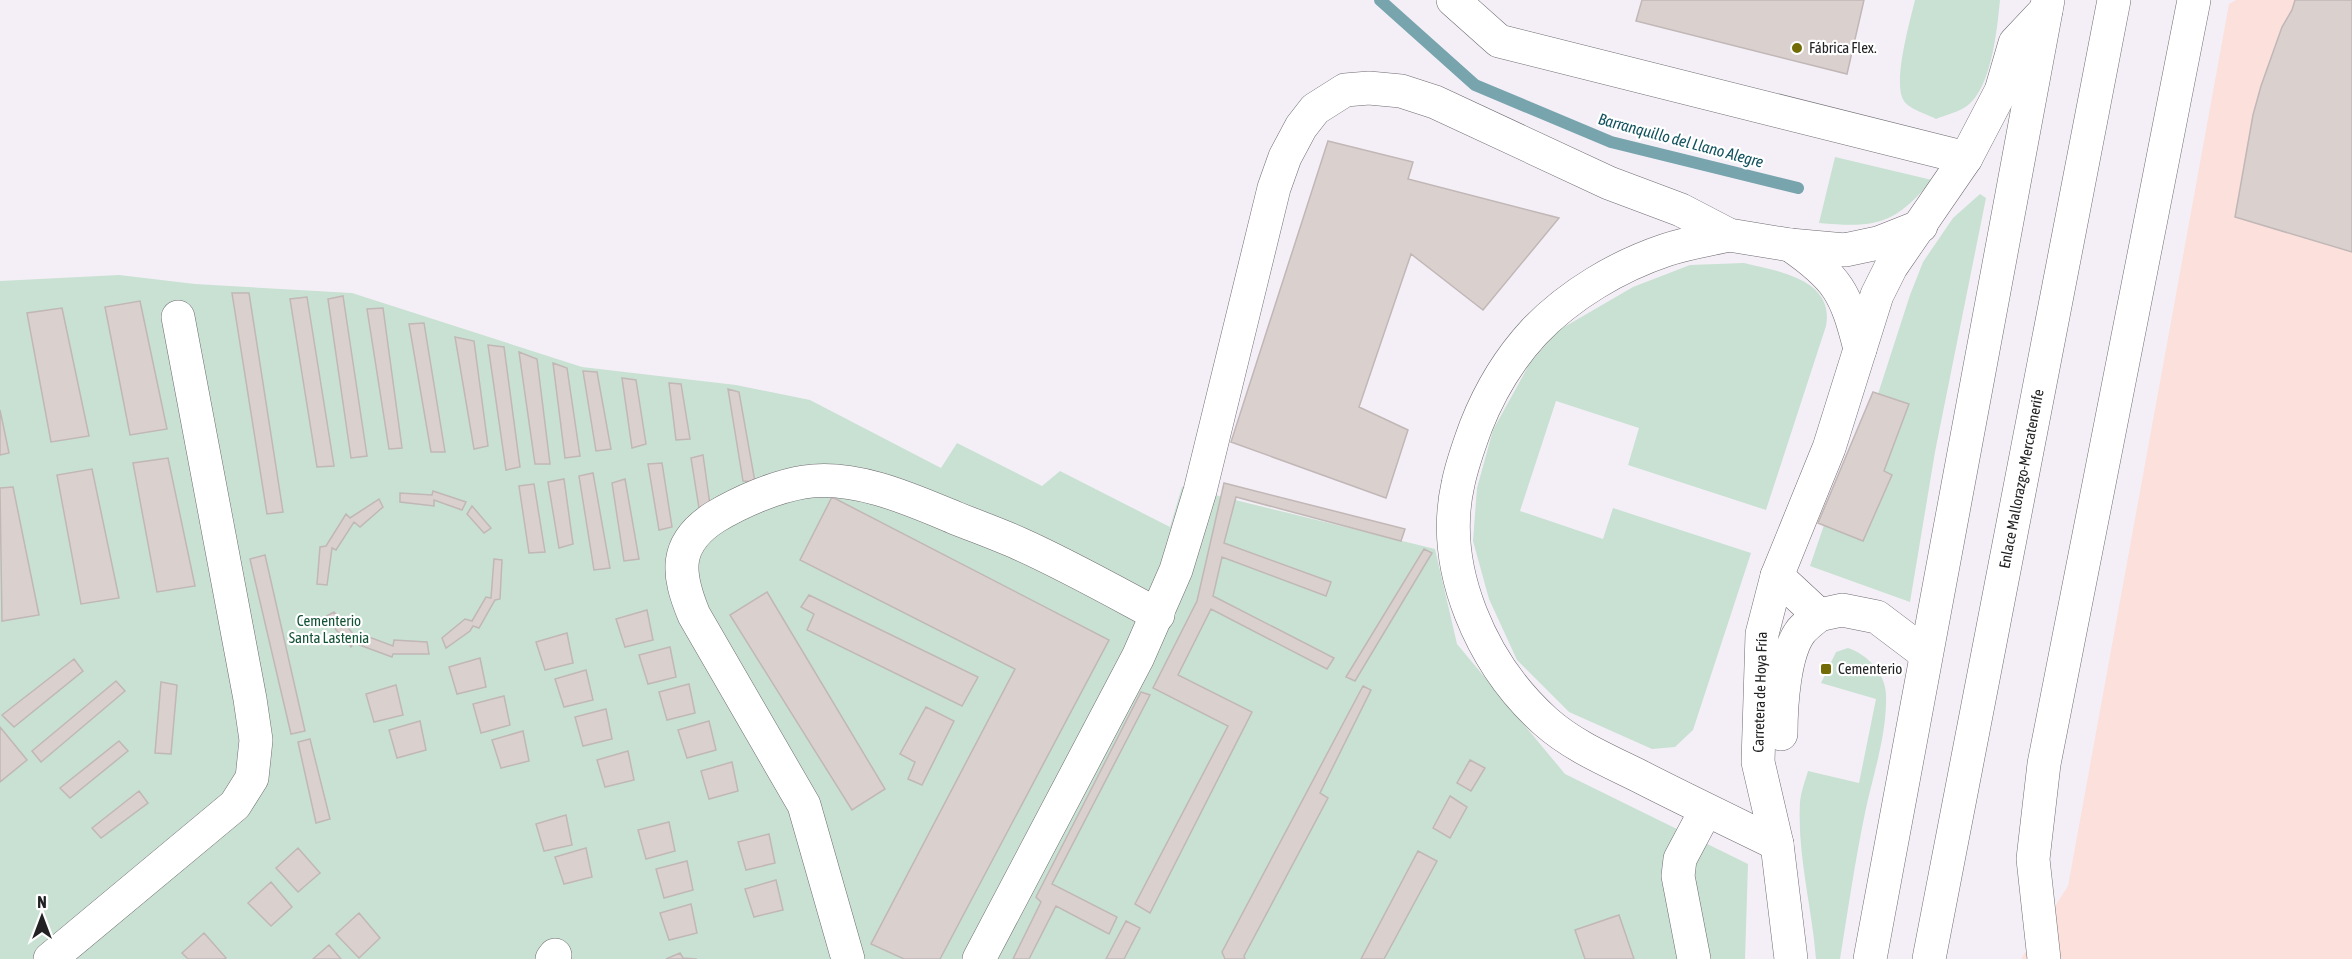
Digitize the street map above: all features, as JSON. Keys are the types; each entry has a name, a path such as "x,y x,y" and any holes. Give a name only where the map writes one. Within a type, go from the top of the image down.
{"street":[{"path":"1453,0 1499,41 1966,158"},
{"path":"2044,959 2033,859 2044,764 2193,0"},
{"name":"Enlace Mallorazgo-Mercatenerife","path":"1929,959 2119,3"},
{"path":"1870,959 2047,5"},
{"name":"Carretera de Hoya Fría","path":"1791,959 1778,844 1758,762 1762,634 1777,576 1829,448 1846,387 1877,295 1891,267 1966,158 2001,92 2015,43 2047,5"},
{"path":"979,959 1138,657 1176,570 1200,491 1274,188 1300,127 1315,109 1346,90 1369,88 1401,91 1435,102 1609,183 1681,210 1729,235 1790,245 1845,250 1878,243 1921,226"},
{"path":"1729,235 1668,249 1625,268 1578,295 1534,332 1516,353 1481,413 1457,485 1454,521 1458,569 1467,603 1482,637 1499,667 1545,721 1579,746 1778,844"},
{"path":"1790,245 1819,265 1838,285 1851,316 1860,349"},
{"path":"50,959 235,805 252,778 256,740 250,699 178,317"},
{"path":"848,959 804,805 694,615 684,590 680,566 687,544 701,526 723,512 774,490 805,482 843,482 877,489 926,506 1022,545 1158,615"},
{"path":"1777,576 1819,615 1842,610 1877,617 1926,654"},
{"name":"Carretera de Hoya Fría","path":"1778,844 1782,698 1793,650 1801,632 1819,615"},
{"path":"1694,959 1678,876 1680,859 1706,810"}],"shaded area":[{"path":"2236,0 2352,0 2352,959 2021,959 2068,886 2229,4"}],"green space":[{"path":"1915,0 2000,0 1992,57 1982,86 1967,106 1936,119 1910,106 1904,101 1901,93 1903,52"},
{"path":"1835,157 1932,180 1919,195 1895,215 1883,220 1855,225 1819,223"},
{"path":"1980,194 1986,198 1935,452 1910,602 1810,566 1824,525 1863,541 1892,475 1884,471 1878,394 1910,295 1923,262 1953,218"},
{"path":"1744,263 1801,280 1822,297 1826,310 1826,326 1766,510 1628,465 1639,428 1556,401 1520,511 1603,539 1613,508 1751,553 1693,730 1675,747 1652,749 1569,712 1517,660 1489,599 1473,541 1477,488 1493,430 1530,363 1559,330 1633,287 1690,265"},
{"name":"Cementerio Santa Lastenia","path":"119,275 195,284 352,293 582,367 736,385 810,400 941,468 957,443 1042,486 1060,471 1170,527 1182,487 1435,549 1457,644 1565,774 1748,864 1745,959 0,959 0,281"},
{"path":"1848,648 1862,655 1879,672 1885,687 1886,710 1879,755 1861,831 1840,959 1816,959 1801,842 1801,794 1808,771 1859,783 1876,699 1821,683 1836,652"}],"building":[{"name":"Fábrica Flex.","path":"1642,0 1864,0 1847,74 1636,21"},
{"path":"2295,0 2352,0 2352,252 2235,217 2253,115 2261,86 2282,27"},
{"path":"1328,141 1413,162 1408,179 1559,218 1483,310 1411,254 1359,407 1408,430 1386,498 1231,442"},
{"path":"232,293 249,293 283,512 267,514"},
{"path":"343,296 367,456 351,458 328,299"},
{"path":"307,297 334,466 317,467 290,299"},
{"path":"140,301 167,429 130,435 105,307"},
{"path":"62,308 89,436 51,442 27,313"},
{"path":"383,308 402,448 389,449 367,309"},
{"path":"424,323 445,452 431,452 409,324"},
{"path":"455,337 474,341 488,446 474,449"},
{"path":"488,345 504,347 520,467 506,470"},
{"path":"519,352 537,359 550,464 535,464"},
{"path":"553,363 567,368 580,456 565,458"},
{"path":"583,371 597,372 611,449 596,451"},
{"path":"622,378 636,380 646,444 632,448"},
{"path":"669,383 681,384 690,439 676,440"},
{"path":"728,389 739,392 755,482 743,481"},
{"path":"1873,392 1909,404 1884,471 1892,475 1863,541 1818,523"},
{"path":"0,410 9,453 0,455"},
{"path":"703,455 710,505 699,508 691,458"},
{"path":"168,458 195,586 157,592 133,463"},
{"path":"662,463 672,527 659,530 648,464"},
{"path":"92,469 119,598 81,604 57,475"},
{"path":"593,473 610,568 594,570 579,476"},
{"path":"564,479 573,544 559,548 548,482"},
{"path":"625,479 639,559 624,561 612,483"},
{"path":"1224,483 1405,529 1401,541 1236,497 1224,543 1331,582 1326,596 1222,557 1213,596 1334,658 1327,669 1211,609 1178,675 1252,712 1150,913 1135,904 1228,726 1153,688 1197,601"},
{"path":"534,484 545,552 529,553 519,486"},
{"path":"13,487 39,615 2,621 0,488"},
{"path":"433,491 466,502 462,510 434,500 434,506 400,502 400,493 432,495"},
{"path":"832,497 1109,640 940,959 904,959 871,944 1015,669 800,560"},
{"path":"379,499 383,507 360,527 354,522 336,550 332,548 327,585 317,584 320,547 326,546 346,514 350,518"},
{"path":"472,506 491,528 484,533 467,514"},
{"path":"1424,549 1432,553 1355,681 1346,677"},
{"path":"265,555 305,731 291,734 250,559"},
{"path":"494,559 502,560 500,599 495,600 479,628 473,626 470,631 446,648 442,638 465,619 472,621 486,597 491,598"},
{"path":"767,592 885,789 852,810 730,615"},
{"path":"809,595 978,677 962,706 807,630 814,614 801,607"},
{"path":"647,610 653,640 625,647 616,619"},
{"path":"334,612 357,638 361,634 393,646 394,640 427,642 429,654 393,654 392,657 354,643 351,647 325,617"},
{"path":"567,633 573,663 545,670 536,642"},
{"path":"670,647 676,677 648,684 639,655"},
{"path":"480,658 486,687 457,694 449,667"},
{"path":"74,659 83,671 14,727 2,715"},
{"path":"586,670 593,700 564,707 555,679"},
{"path":"116,681 125,691 41,762 32,751"},
{"path":"161,682 177,685 171,754 155,753"},
{"path":"689,684 695,713 667,720 659,692"},
{"path":"396,685 403,715 374,722 366,694"},
{"path":"1363,686 1371,690 1320,793 1328,798 1244,956 1245,959 1225,959 1222,952"},
{"path":"1141,692 1150,695 1052,884 1117,917 1109,934 1056,906 1029,959 1013,959 1041,902 1036,897"},
{"path":"504,696 510,725 481,733 473,704"},
{"path":"926,707 954,721 922,785 908,779 915,762 900,754"},
{"path":"606,709 612,739 583,746 575,717"},
{"path":"420,721 426,750 397,758 389,730"},
{"path":"709,721 716,750 687,758 678,730"},
{"path":"0,727 27,760 0,782"},
{"path":"523,731 529,761 501,768 492,740"},
{"path":"310,739 330,819 316,823 298,742"},
{"path":"119,741 128,751 70,798 60,788"},
{"path":"628,751 634,780 605,787 597,760"},
{"path":"1470,760 1485,768 1471,791 1457,783"},
{"path":"732,762 738,791 709,799 701,771"},
{"path":"139,791 148,803 101,838 92,828"},
{"path":"1450,796 1467,807 1450,838 1433,828"},
{"path":"566,815 572,845 544,851 536,824"},
{"path":"669,822 675,851 646,859 638,830"},
{"path":"769,834 775,863 746,870 738,842"},
{"path":"298,848 320,873 298,892 276,868"},
{"path":"586,848 592,877 564,884 555,857"},
{"path":"1418,851 1437,861 1384,959 1361,959"},
{"path":"687,861 693,890 664,898 656,869"},
{"path":"776,880 783,910 754,917 745,889"},
{"path":"271,882 292,907 271,926 248,903"},
{"path":"691,904 697,933 669,940 660,913"},
{"path":"359,913 380,938 359,958 336,934"},
{"path":"1619,915 1634,959 1585,959 1575,930"},
{"path":"1126,921 1140,928 1124,959 1106,959"},
{"path":"204,933 226,958 188,959 182,953"},
{"path":"329,945 341,959 313,959"},
{"path":"680,953 683,958 697,959 666,959"}],"waterway":[{"name":"Barranquillo del Llano Alegre","path":"1380,0 1475,85 1611,142 1798,188"}],"place":[{"name":"Fábrica Flex.","path":"1797,48"},
{"name":"Cementerio","path":"1826,669"}]}
